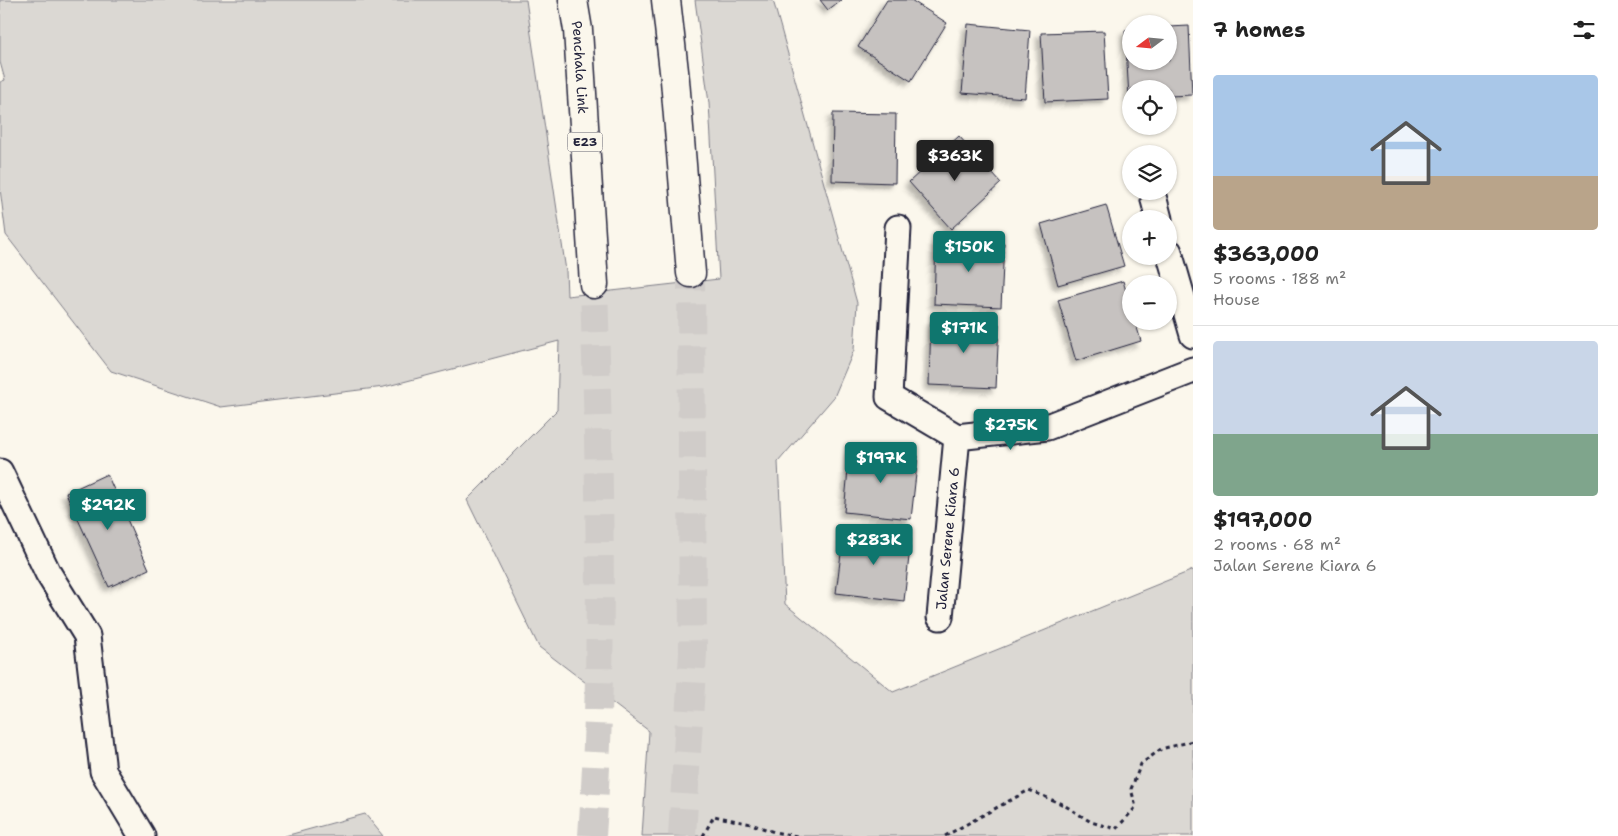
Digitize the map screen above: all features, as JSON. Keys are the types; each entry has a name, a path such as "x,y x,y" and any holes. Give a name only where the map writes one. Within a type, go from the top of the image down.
{"highway":[{"name":"Penchala Link","path":"573,0 578,30 594,284"},
{"path":"666,0 692,273"}],"street":[{"path":"898,228 889,398 957,437 1047,427 1193,370"},
{"path":"1173,265 1193,335"},
{"name":"Jalan Serene Kiara 6","path":"940,617 957,437"},
{"path":"0,472 48,573 87,636 103,771 142,836"}],"path":[{"path":"945,836 1029,790 1064,805 1091,822 1116,829 1136,807 1131,789 1141,764 1161,749 1193,740"},
{"path":"703,836 714,816 797,836"}],"shaded area":[{"path":"0,0 526,0 566,271 567,296 719,279 709,103 695,0 773,0 857,303 854,350 834,397 778,462 785,604 893,692 1193,570 1193,836 642,836 649,731 539,647 467,500 557,410 559,341 384,387 221,407 111,371 6,235 0,189 0,82 5,80 0,62"},
{"path":"365,814 383,836 285,836"}],"building":[{"path":"820,0 841,0 828,10"},
{"path":"887,0 911,0 947,23 911,81 858,47"},
{"path":"968,24 1030,30 1025,98 962,93"},
{"path":"1189,26 1192,95 1177,96 1177,80 1128,80 1127,70 1178,70 1178,27"},
{"path":"1104,31 1108,99 1045,102 1041,33"},
{"path":"833,113 896,114 895,183 832,181"},
{"path":"959,136 1001,183 951,229 909,182"},
{"path":"1106,205 1122,265 1124,266 1058,285 1041,224"},
{"path":"936,240 1004,243 1001,307 934,304"},
{"path":"1122,281 1122,330 1138,330 1141,341 1076,361 1058,300"},
{"path":"931,321 999,324 996,388 929,385"},
{"path":"850,449 918,456 911,519 844,512"},
{"path":"107,474 149,569 109,587 66,493"},
{"path":"844,530 911,539 904,601 836,593"}],"tunnel":[{"path":"682,836 693,653 691,273"},
{"path":"592,836 600,629 594,284"}]}
